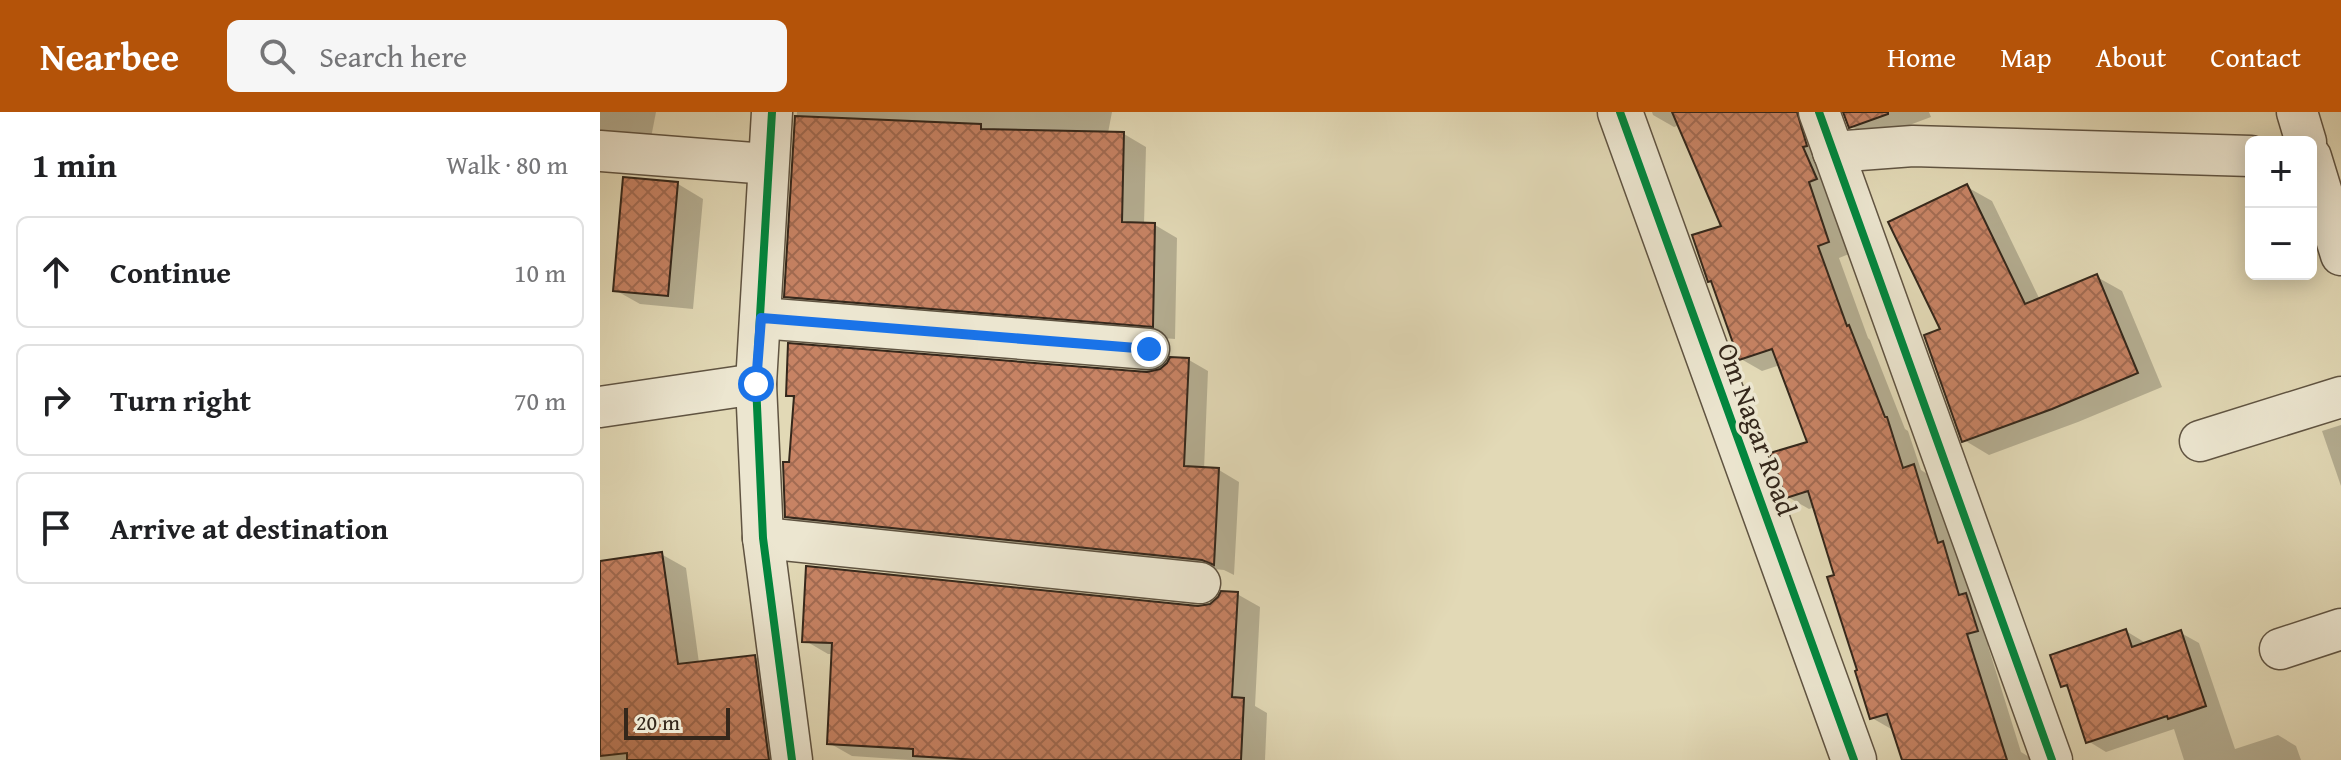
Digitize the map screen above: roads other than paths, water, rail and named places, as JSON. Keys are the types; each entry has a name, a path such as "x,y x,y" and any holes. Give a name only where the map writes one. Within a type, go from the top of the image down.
{"street":[{"path":"772,112 756,384 763,538 792,760"},
{"name":"Om Nagar Road","path":"1620,112 1854,760"},
{"path":"1819,112 2052,760"},
{"path":"2297,112 2304,136"},
{"path":"1833,152 1913,146 2245,156"},
{"path":"600,151 768,164"},
{"path":"2317,177 2341,255"},
{"path":"761,318 1149,349"},
{"path":"600,407 756,384"},
{"path":"2200,441 2341,397"},
{"path":"763,538 1200,583"},
{"path":"2280,649 2341,629"}]}
